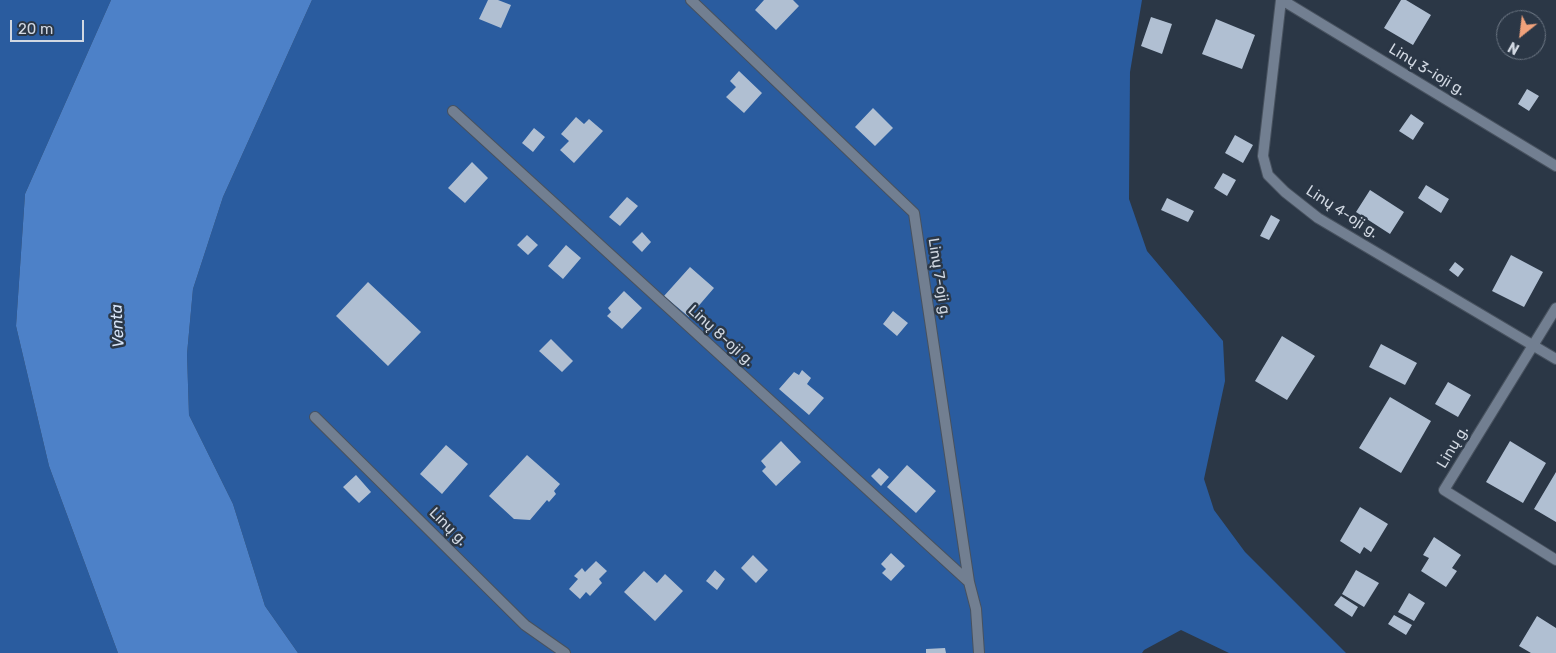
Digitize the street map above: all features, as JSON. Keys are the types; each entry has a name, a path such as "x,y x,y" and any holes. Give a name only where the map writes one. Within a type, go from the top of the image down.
{"street":[{"name":"Linų 7-oji g.","path":"691,0 914,213 969,582 976,609 980,653"},
{"name":"Linų 3-ioji g.","path":"1282,0 1556,166"},
{"name":"Linų 4-oji g.","path":"1282,0 1264,156 1268,175 1285,192 1318,218 1556,359"},
{"name":"Linų 8-oji g.","path":"454,111 969,582"},
{"name":"Linų g.","path":"1556,308 1444,490 1556,560"},
{"name":"Linų g.","path":"315,417 525,625 564,653"}],"shaded area":[{"path":"0,0 111,0 25,194 16,326 49,466 118,653 0,653"},
{"path":"312,0 1142,0 1130,72 1129,199 1147,251 1223,341 1225,381 1204,479 1214,510 1245,552 1346,653 1229,653 1181,630 1144,650 1142,653 298,653 265,606 233,504 189,415 187,354 193,289 223,197"}],"water":[{"name":"Venta","path":"111,0 312,0 223,197 193,289 187,354 189,415 233,504 265,606 298,653 118,653 49,466 16,326 25,194"}],"building":[{"path":"488,0 498,0 511,5 501,28 479,19"},
{"path":"764,0 793,0 799,6 776,30 755,10"},
{"path":"1401,0 1406,0 1431,15 1413,45 1384,28"},
{"path":"1151,17 1172,24 1162,54 1141,46"},
{"path":"1216,19 1255,35 1242,69 1202,54"},
{"path":"739,71 762,93 744,113 726,97 736,87 730,81"},
{"path":"1527,89 1539,96 1529,111 1518,104"},
{"path":"873,108 893,128 875,146 855,127"},
{"path":"1411,114 1424,123 1413,140 1399,131"},
{"path":"576,117 584,124 589,119 603,131 574,163 560,150 569,141 561,134"},
{"path":"534,128 545,137 533,152 522,143"},
{"path":"1235,135 1253,145 1243,163 1225,153"},
{"path":"472,162 488,178 465,203 448,188"},
{"path":"1223,173 1236,180 1227,196 1214,188"},
{"path":"1426,185 1449,199 1441,213 1418,198"},
{"path":"1370,190 1404,212 1390,234 1356,212"},
{"path":"627,197 638,206 620,226 609,217"},
{"path":"1167,198 1194,211 1188,222 1161,210"},
{"path":"1271,215 1280,220 1269,240 1260,236"},
{"path":"642,232 651,242 642,252 632,242"},
{"path":"527,235 538,245 528,255 517,245"},
{"path":"566,245 581,258 563,279 548,266"},
{"path":"1511,255 1543,272 1524,307 1492,291"},
{"path":"1455,262 1464,269 1458,277 1449,270"},
{"path":"690,267 714,288 689,317 664,296"},
{"path":"368,282 421,332 388,366 336,316"},
{"path":"624,291 642,308 622,329 607,316 611,312 608,308"},
{"path":"893,311 908,323 897,336 883,324"},
{"path":"1282,336 1315,356 1287,400 1255,381"},
{"path":"551,339 573,361 562,372 539,351"},
{"path":"1381,344 1417,363 1405,385 1369,367"},
{"path":"802,370 811,378 807,384 824,398 809,415 779,389 794,372 799,375"},
{"path":"1448,382 1471,395 1458,417 1435,404"},
{"path":"1390,397 1431,421 1401,473 1359,448"},
{"path":"781,441 801,462 776,486 762,471 766,467 761,461"},
{"path":"1510,441 1546,463 1523,503 1486,482"},
{"path":"446,445 468,464 442,494 420,474"},
{"path":"527,455 560,484 554,491 556,494 549,502 547,500 530,520 514,519 489,496"},
{"path":"907,465 936,491 916,513 887,487"},
{"path":"879,468 889,477 881,486 871,476"},
{"path":"1556,472 1556,522 1534,509"},
{"path":"356,475 371,492 359,503 343,487"},
{"path":"1360,507 1388,524 1371,552 1364,547 1360,554 1340,541"},
{"path":"1434,537 1461,555 1452,568 1457,571 1446,587 1421,571 1429,558 1423,555"},
{"path":"891,553 905,566 891,581 882,573 886,569 881,564"},
{"path":"753,555 768,570 756,583 741,568"},
{"path":"596,561 607,571 599,579 602,583 590,596 586,592 580,599 569,589 578,579 574,576 582,568 585,572"},
{"path":"715,570 725,579 717,590 706,581"},
{"path":"1356,570 1379,583 1364,607 1342,594"},
{"path":"644,571 657,583 665,574 683,591 655,621 624,592"},
{"path":"1409,593 1425,603 1414,621 1398,612"},
{"path":"1341,596 1358,607 1352,617 1334,605"},
{"path":"1394,615 1412,625 1406,635 1388,624"},
{"path":"1537,616 1556,628 1556,653 1531,653 1519,646"},
{"path":"945,648 946,653 926,653 926,649"}]}
